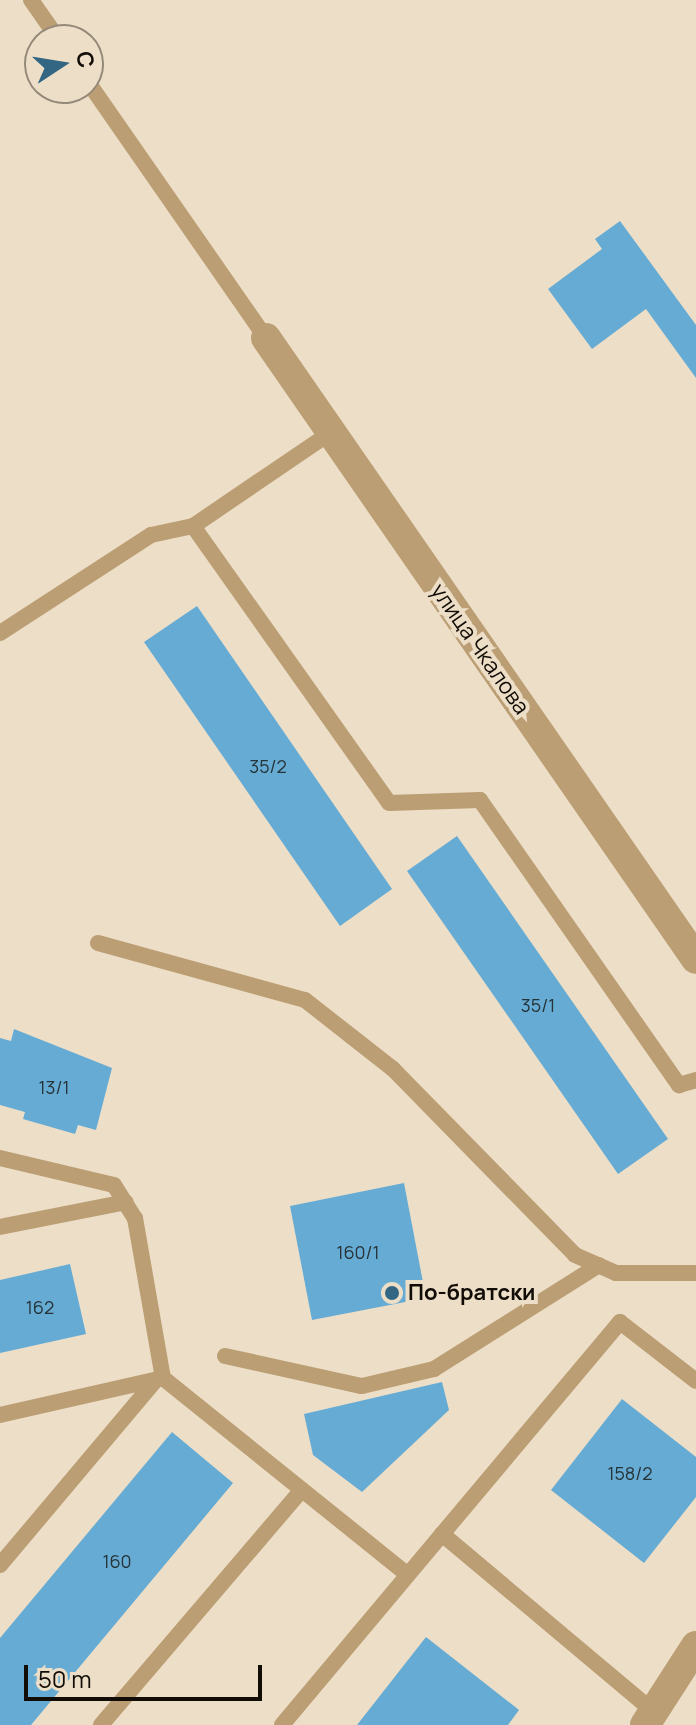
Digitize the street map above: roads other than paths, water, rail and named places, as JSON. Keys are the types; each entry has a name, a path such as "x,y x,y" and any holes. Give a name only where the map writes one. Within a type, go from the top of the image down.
{"street":[{"name":"улица Чкалова","path":"266,338 696,959"},
{"path":"649,1718 691,1664"}],"lane":[{"path":"31,0 48,24"},
{"path":"103,104 266,338"},
{"path":"0,633 151,535 193,526 330,433"},
{"path":"193,526 389,803 480,800 679,1085 696,1080"},
{"path":"98,943 305,1000 393,1069 575,1255 616,1273 696,1273"},
{"path":"0,1158 114,1185 135,1218 159,1379 408,1575"},
{"path":"0,1227 126,1202"},
{"path":"225,1356 362,1386 434,1369 599,1265"},
{"path":"282,1725 620,1322 696,1381"},
{"path":"0,1415 159,1379"},
{"path":"0,1565 159,1379"},
{"path":"101,1725 302,1490"},
{"path":"442,1534 649,1718"}],"place":[{"name":"По-братски","path":"392,1293"}]}
